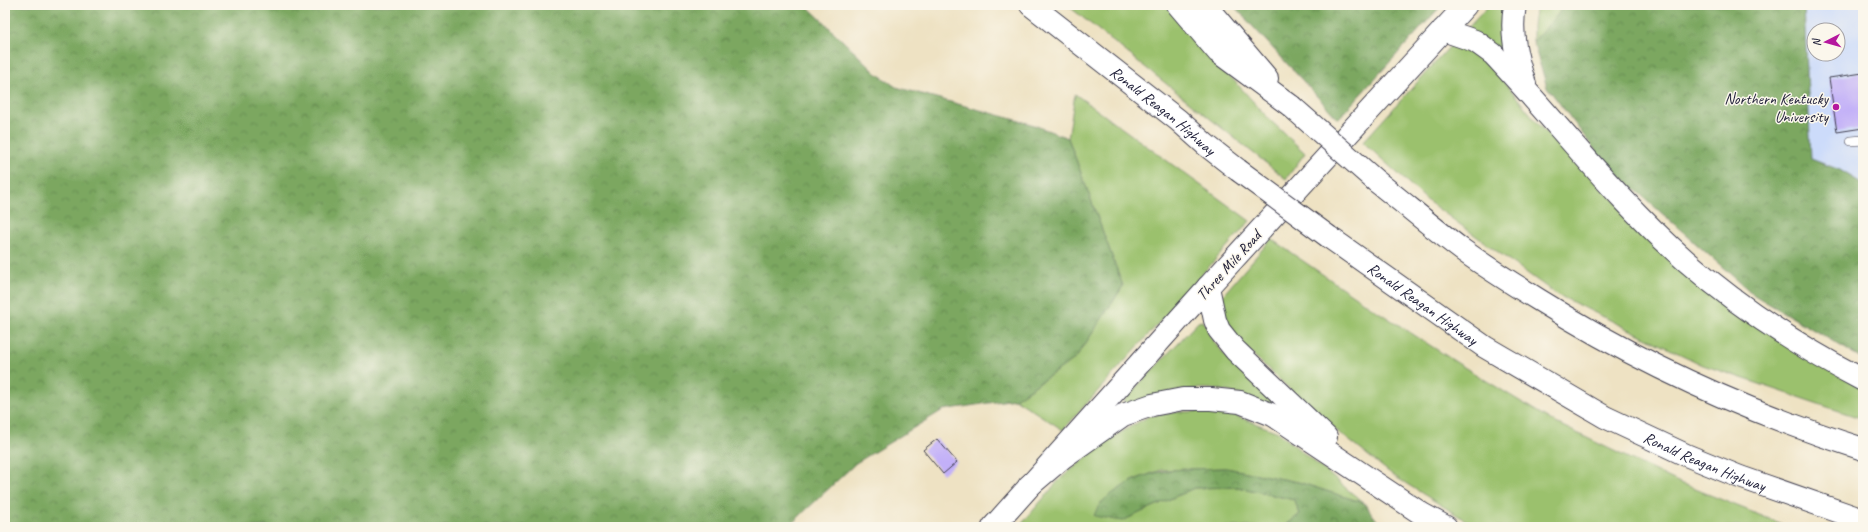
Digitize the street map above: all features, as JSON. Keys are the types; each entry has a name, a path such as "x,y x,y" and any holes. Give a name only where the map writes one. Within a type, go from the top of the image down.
{"main road":[{"name":"Ronald Reagan Highway","path":"1031,5 1178,120 1206,145 1238,170 1329,237 1484,347 1605,418 1686,455 1801,500 1863,520"},
{"path":"1178,5 1218,52 1291,106 1376,181 1462,249 1589,331 1652,365 1745,407 1807,432 1863,449"},
{"path":"1205,5 1291,106"},
{"name":"Three Mile Road","path":"993,527 1208,287 1466,5"},
{"path":"1515,5 1513,38 1515,54 1528,90"},
{"path":"1443,30 1475,41 1493,54 1528,90 1613,187 1650,226 1685,260 1734,301 1798,345 1863,380"},
{"path":"1208,287 1215,320 1219,330 1235,350 1336,446 1362,473"},
{"path":"1029,486 1068,453 1123,416 1152,405 1183,399 1211,399 1240,402 1278,419 1422,514 1446,527"}],"lane":[{"path":"1851,141 1863,140"}],"shaded area":[{"name":"Northern Kentucky University","path":"1804,5 1863,5 1863,184 1840,170 1811,159 1807,62 1846,62 1846,22 1806,22 1806,49"}],"green space":[{"path":"5,5 806,5 876,73 896,87 1031,124 1068,138 1123,286 1076,358 1015,399 943,410 856,463 788,527 5,527"},
{"path":"1067,5 1165,5 1270,120 1305,153 1286,179"},
{"path":"1233,5 1442,5 1338,119"},
{"path":"1489,5 1507,5 1508,55 1467,29"},
{"path":"1536,5 1566,5 1533,42 1533,26"},
{"path":"1566,5 1804,5 1811,159 1840,170 1863,184 1863,359 1754,295 1604,162 1547,87 1533,42"},
{"path":"1452,44 1489,63 1545,132 1700,284 1863,386 1863,419 1703,365 1556,294 1429,202 1363,142"},
{"path":"1075,94 1250,221 1063,430 1015,399 1076,358 1123,286 1068,138"},
{"path":"1271,239 1363,302 1459,364 1554,422 1678,482 1789,527 1479,527 1470,523 1394,476 1322,419 1236,339 1222,313 1221,302 1223,295"},
{"path":"1202,321 1216,344 1226,356 1287,414 1242,396 1213,389 1175,392 1124,406 1124,400 1198,322"},
{"path":"1223,411 1278,432 1364,503 1298,482 1226,468 1161,470 1131,481 1099,504 1122,521 1194,488 1238,487 1294,500 1300,514 1285,526 1279,527 1019,527 1060,479 1106,441 1149,416 1178,412"},
{"path":"1226,468 1298,482 1364,503 1382,527 1279,527 1285,526 1300,514 1294,500 1238,487 1194,488 1122,521 1094,516 1098,507 1105,499 1129,483 1142,477 1169,470"}],"building":[{"path":"1863,73 1863,128 1837,132 1829,78"},
{"path":"937,439 957,462 943,474 923,450"}],"place":[{"name":"Northern Kentucky University","path":"1836,107"}]}
